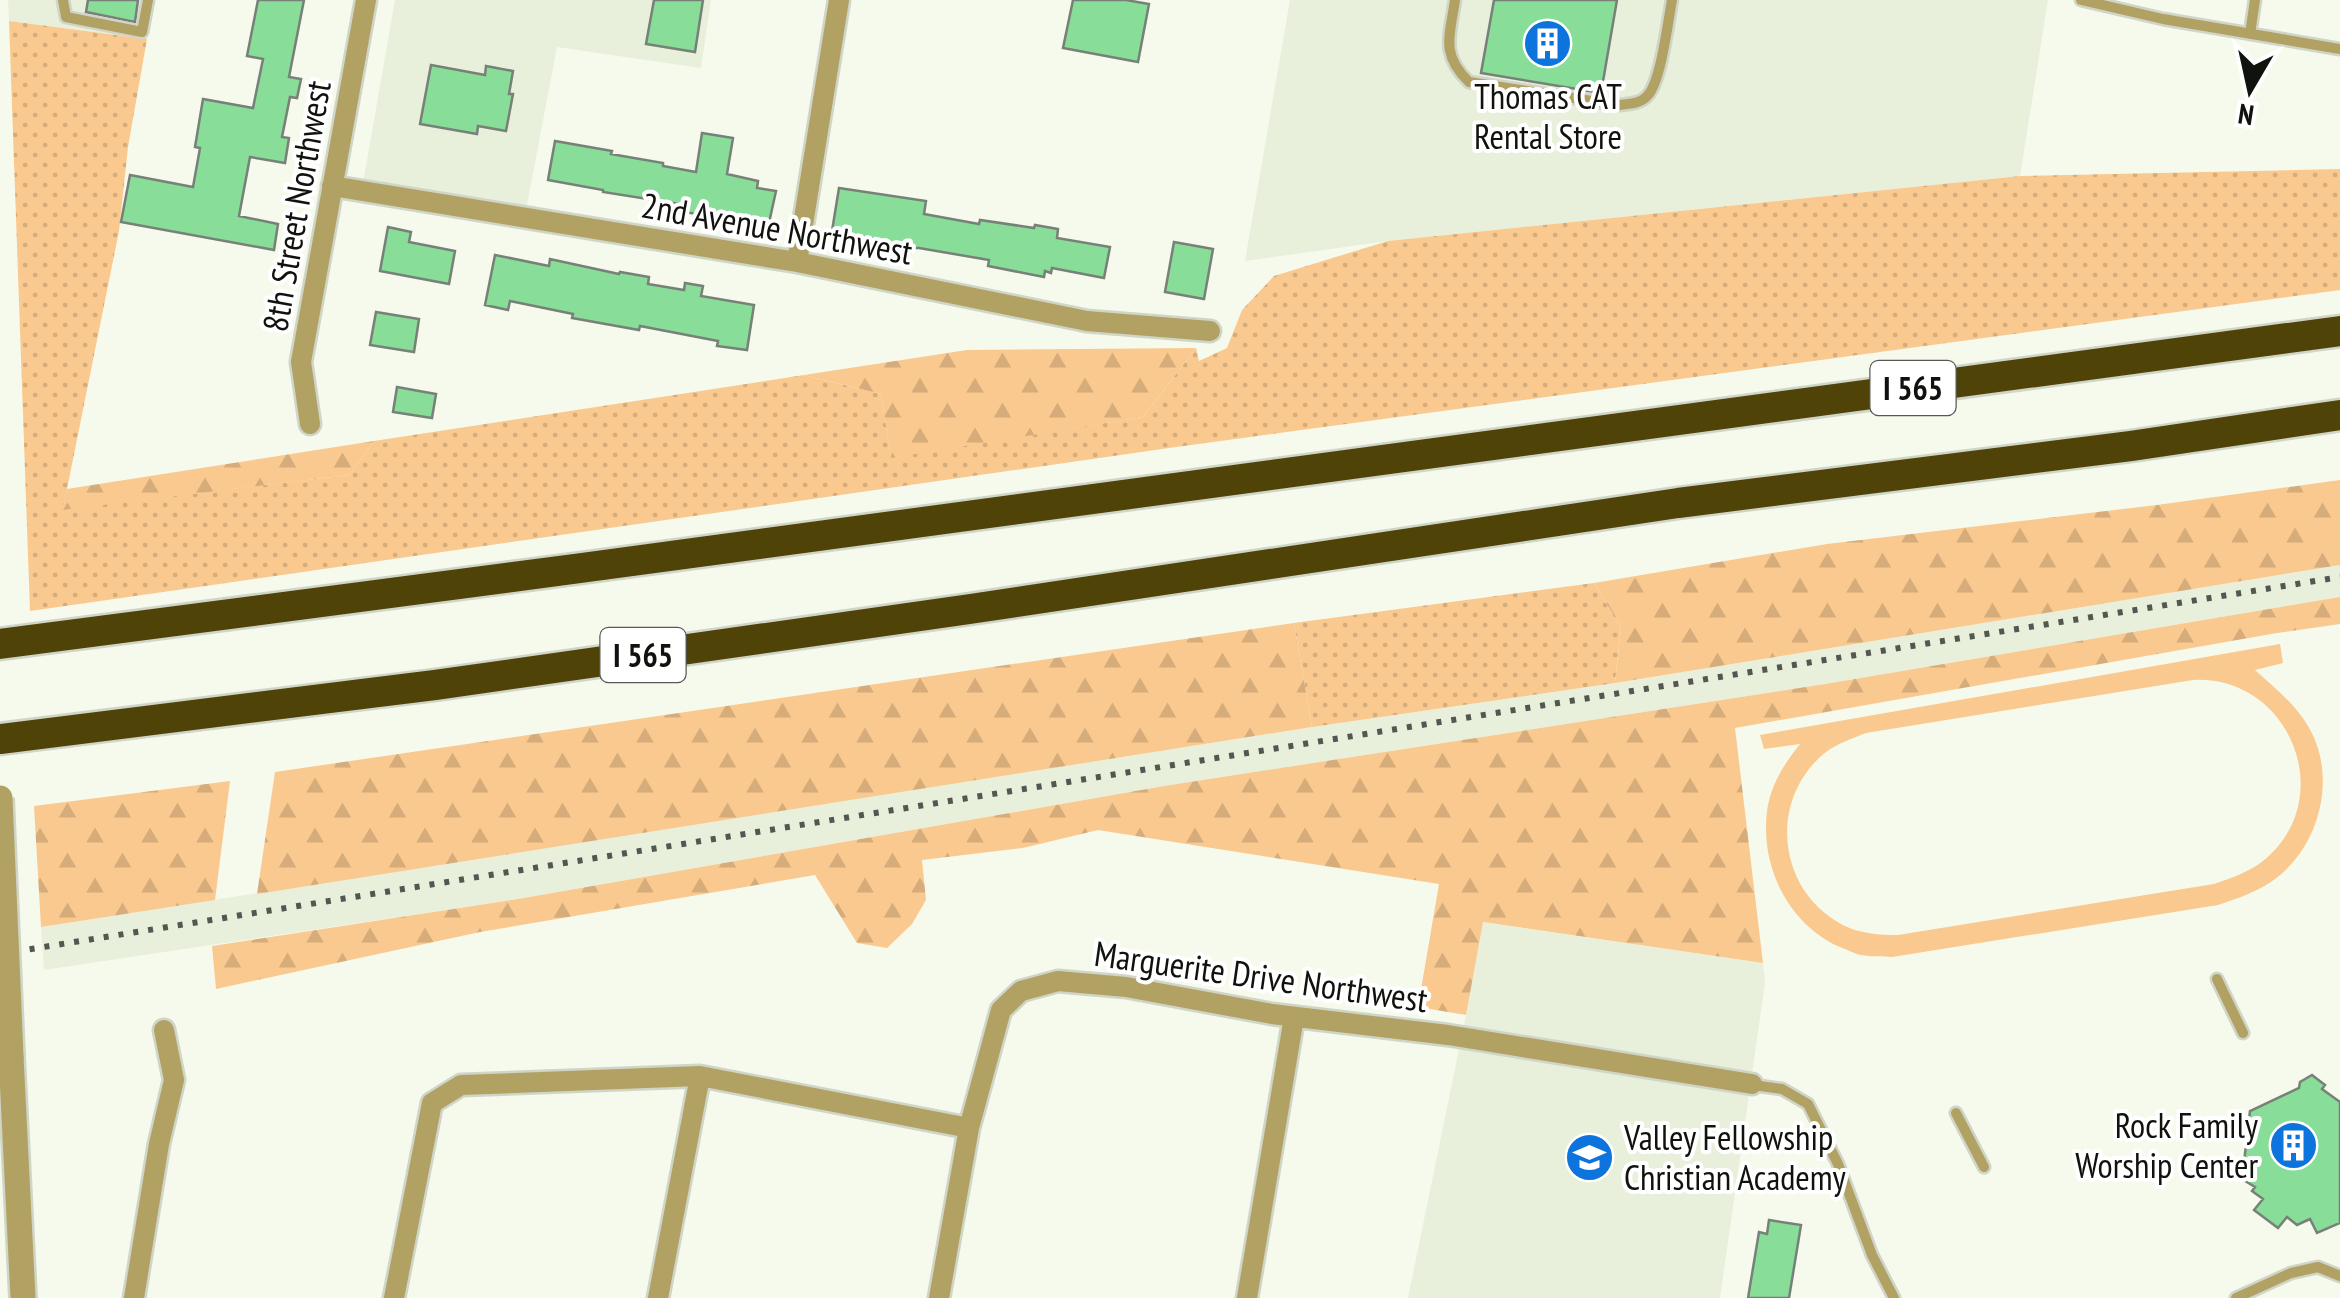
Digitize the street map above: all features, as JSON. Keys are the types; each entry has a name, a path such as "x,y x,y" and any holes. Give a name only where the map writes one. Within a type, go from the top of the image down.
{"highway":[{"name":"I 565","path":"0,644 2340,331"},
{"name":"I 565","path":"0,739 473,679 1678,503 2131,446 2340,414"}],"street":[{"name":"8th Street Northwest","path":"310,424 301,362 366,0"},
{"path":"797,262 839,0"},
{"name":"2nd Avenue Northwest","path":"332,186 797,262 1087,322 1210,331"},
{"path":"0,798 24,1298"},
{"name":"Marguerite Drive Northwest","path":"939,1298 969,1128 1002,1010 1021,992 1058,981 1448,1035 1752,1084"},
{"path":"1247,1298 1294,1016"},
{"path":"134,1298 158,1144 174,1080 164,1030"},
{"path":"658,1298 700,1076"},
{"path":"394,1298 432,1103 461,1085 700,1076 969,1128"}],"lane":[{"path":"64,0 66,17 142,32 148,0"},
{"path":"1454,0 1448,51 1456,70 1468,82 1618,105 1637,103 1649,95 1657,78 1672,0"},
{"path":"2081,0 2162,19 2340,49"},
{"path":"2250,34 2255,0"},
{"path":"2217,979 2243,1033"},
{"path":"1752,1084 1782,1089 1808,1104 1838,1164 1872,1255 1894,1298"},
{"path":"1956,1112 1984,1167"},
{"path":"2236,1298 2291,1273 2318,1267 2340,1276"}],"shaded area":[{"path":"8,0 155,0 147,39 9,21"},
{"path":"395,0 711,0 701,68 557,47 526,210 363,183"},
{"path":"1290,0 2048,0 2020,176 1388,241 1245,261"},
{"path":"2340,565 2340,597 1825,684 1164,786 518,899 44,970 41,927 1615,683"},
{"name":"Valley Fellowship Christian Academy","path":"1482,922 1763,963 1765,983 1720,1298 1408,1298"}],"green space":[{"path":"9,21 147,39 128,147 119,231 63,509 349,475 374,441 804,375 881,394 891,457 1143,417 1196,348 1199,361 1227,348 1242,310 1274,276 1388,241 2020,176 2340,169 2340,290 1169,448 30,611"},
{"path":"1196,348 1143,417 891,458 881,394 804,375 967,350"},
{"path":"374,441 349,475 62,510 67,489"},
{"path":"2340,480 2340,565 1615,683 1621,627 1594,583 1827,544"},
{"path":"1594,583 1621,627 1615,683 1312,727 1294,623"},
{"path":"2340,597 2340,624 1735,728 1763,963 1483,922 1466,1015 1418,1007 1439,884 1098,830 1023,848 922,860 926,900 912,924 887,948 857,943 815,875 480,932 216,989 212,946 518,899 1164,786 1825,684"},
{"path":"1294,623 1312,727 257,894 275,772"},
{"path":"2280,644 2283,663 2255,670 2308,726 2322,766 2323,788 2313,829 2291,865 2262,888 2240,897 2218,905 1892,957 1869,956 1853,953 1821,936 1791,907 1780,888 1767,848 1768,805 1780,773 1800,744 1764,749 1760,735","holes":["2193,680 2227,684 2256,697 2278,719 2293,745 2300,775 2298,806 2286,835 2263,861 2240,874 2214,884 1898,935 1858,931 1828,916 1810,898 1797,876 1787,828 1792,803 1802,779 1819,758 1841,743 1866,733"]},
{"path":"230,781 215,900 41,927 34,806"}],"building":[{"path":"88,0 138,0 135,22 86,12"},
{"path":"258,0 304,0 289,77 301,79 297,98 290,97 282,137 289,138 285,163 250,157 239,216 278,224 274,250 121,222 130,175 193,187 203,99 253,108 263,59 247,56"},
{"path":"654,0 703,0 695,52 646,44"},
{"path":"1073,0 1149,4 1138,62 1063,48"},
{"name":"Thomas CAT Rental Store","path":"1494,0 1617,0 1601,93 1481,73"},
{"path":"431,65 485,75 486,66 513,71 506,131 478,126 477,134 420,124"},
{"path":"702,133 733,138 727,174 758,181 757,188 776,191 769,223 738,221 738,216 703,210 702,215 685,212 686,205 548,180 555,141 696,172"},
{"path":"839,188 926,201 924,214 979,224 980,220 1058,229 1057,238 1110,247 1104,278 1052,268 1051,273 1045,271 1044,277 988,266 989,260 919,248 910,248 910,253 876,247 877,239 832,231"},
{"path":"388,227 411,232 409,242 455,251 449,284 380,271"},
{"path":"1174,242 1213,249 1204,299 1165,292"},
{"path":"495,255 549,266 550,259 649,277 648,284 684,290 685,283 703,286 701,296 754,305 747,350 640,326 639,330 572,318 573,314 510,301 508,310 485,305"},
{"path":"376,312 419,319 414,352 370,345"},
{"path":"397,387 436,394 432,418 393,412"},
{"name":"Rock Family Worship Center","path":"2312,1075 2325,1085 2322,1089 2340,1102 2340,1223 2317,1233 2310,1219 2297,1225 2287,1217 2278,1228 2254,1210 2263,1199 2252,1191 2255,1187 2242,1179 2250,1111 2299,1088 2300,1082"},
{"path":"1769,1220 1801,1225 1789,1298 1748,1298 1759,1232 1767,1234"}],"railway":[{"path":"0,954 2340,577"}],"place":[{"name":"Thomas CAT Rental Store","path":"1548,44"},
{"name":"Rock Family Worship Center","path":"2293,1145"},
{"name":"Valley Fellowship Christian Academy","path":"1589,1157"}]}
